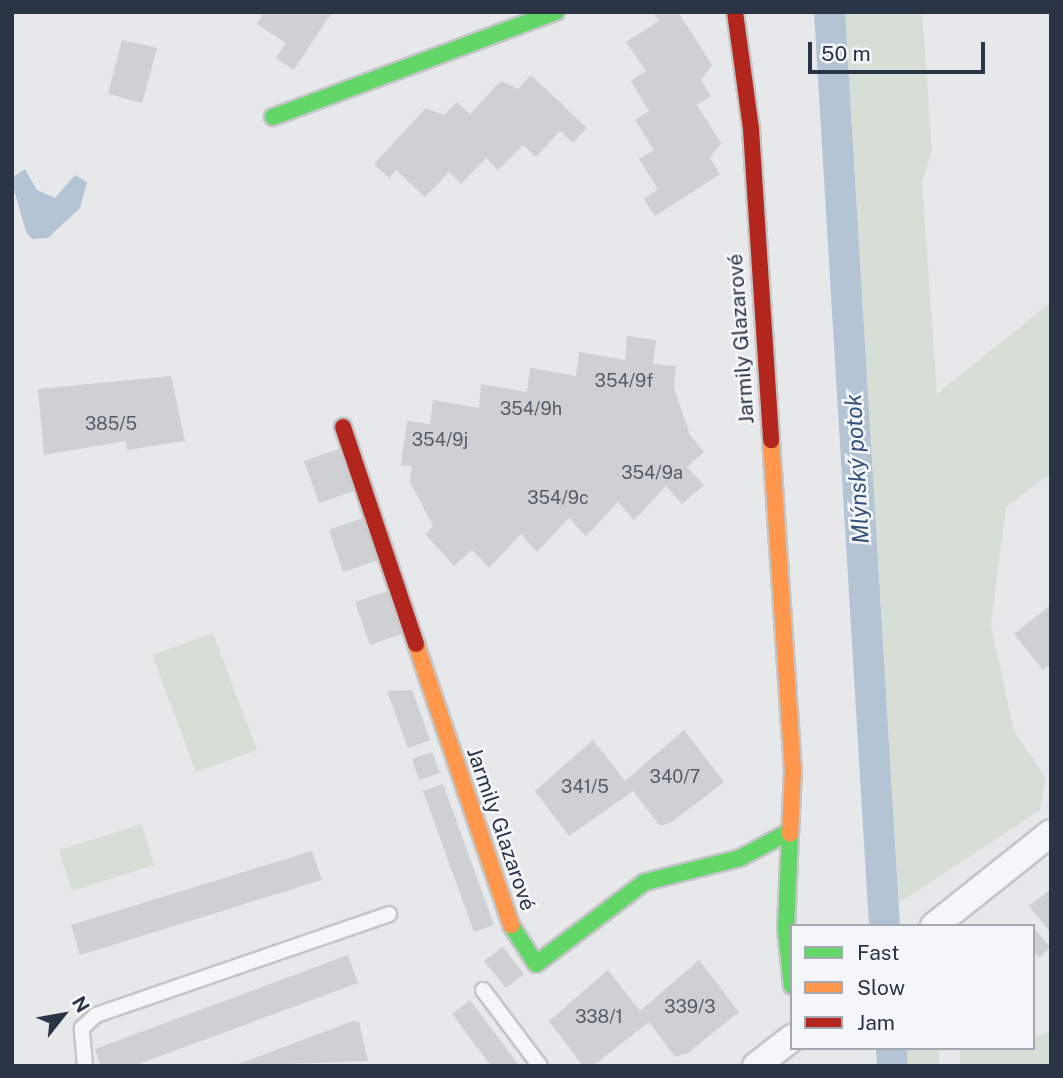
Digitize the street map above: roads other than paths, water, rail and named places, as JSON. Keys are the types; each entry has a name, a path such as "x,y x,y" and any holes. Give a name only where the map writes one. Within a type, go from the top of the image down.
{"street":[{"path":"273,117 556,12"},
{"name":"Jarmily Glazarové","path":"735,12 751,129 793,769 789,832 791,924"},
{"name":"Jarmily Glazarové","path":"343,426 514,933 537,964 645,882 740,858 789,832"},
{"path":"937,924 1051,833"},
{"path":"756,1066 790,1040"}],"lane":[{"path":"85,1066 82,1028 96,1015 389,914"},
{"path":"483,990 540,1066"}],"water":[{"name":"Mlýnský potok","path":"814,12 845,12 900,924 869,924"},
{"path":"25,169 37,190 55,198 75,175 87,182 80,208 48,238 32,239 26,232 13,186 13,177"},
{"path":"876,1050 907,1050 908,1066 877,1066"}]}
